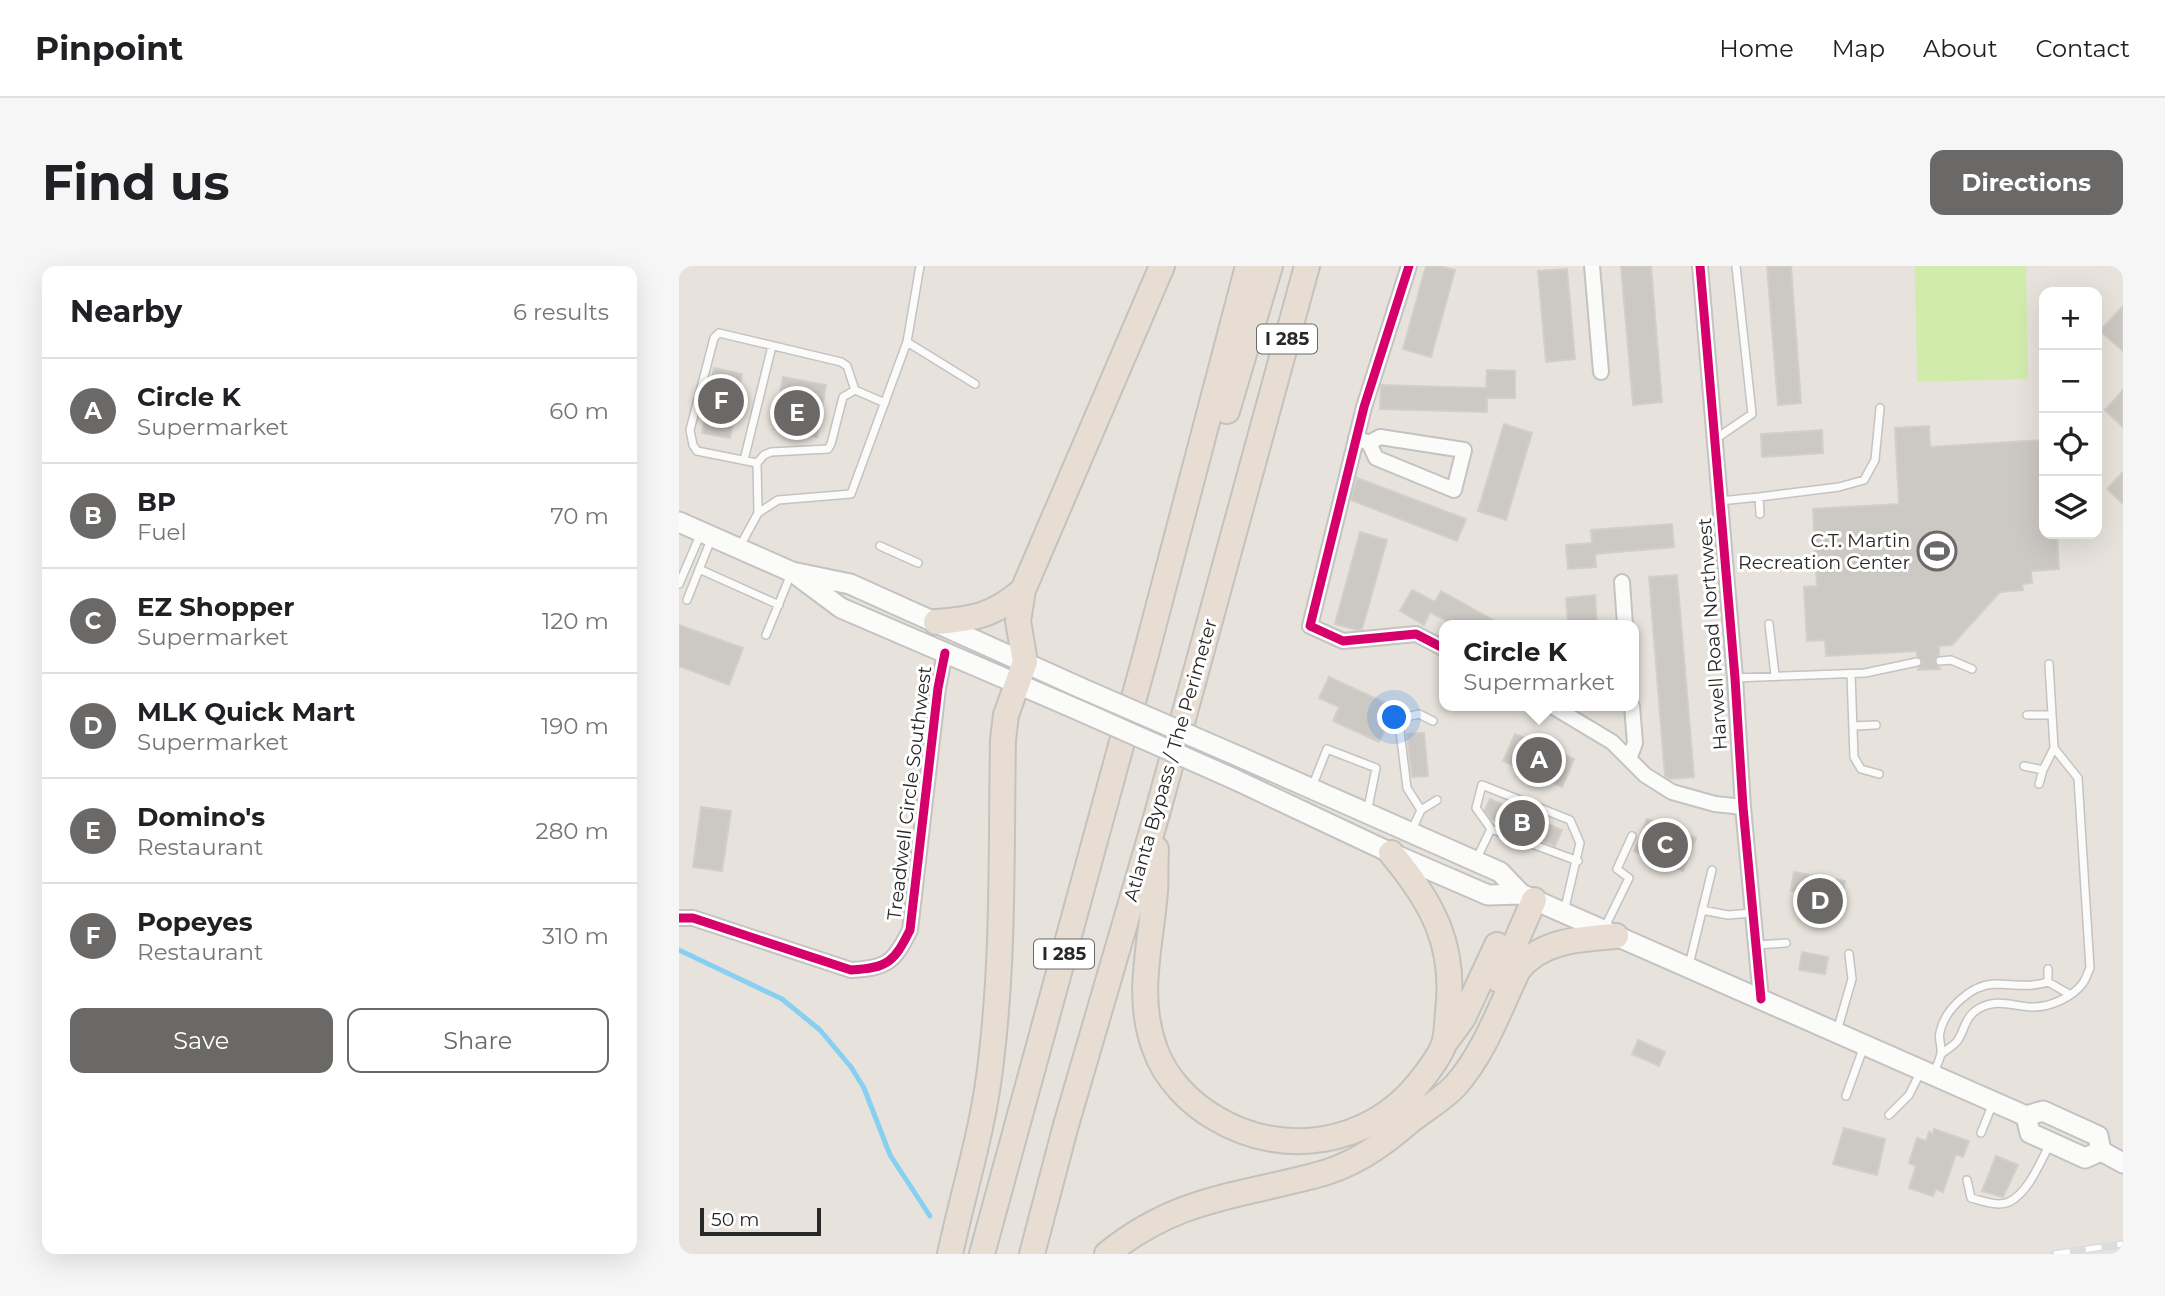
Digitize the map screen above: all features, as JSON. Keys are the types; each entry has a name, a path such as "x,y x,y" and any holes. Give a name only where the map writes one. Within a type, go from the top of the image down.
{"highway":[{"path":"950,1254 977,1145 991,1062 996,1013 1003,740 1006,715 1021,673 1018,621 1023,590 1162,266"},
{"name":"I 285","path":"982,1254 1146,654 1248,266"},
{"path":"1146,654 1210,466 1270,266"},
{"name":"Atlanta Bypass / The Perimeter","path":"1032,1254 1066,1125 1157,814 1307,266"},
{"path":"936,622 973,619 992,612 1023,590"},
{"path":"1157,814 1154,891 1145,970 1146,1016 1159,1060 1174,1083 1191,1101 1228,1126 1252,1136 1303,1142 1328,1140 1351,1133 1392,1111 1425,1076 1444,1043 1463,1018 1527,897"},
{"path":"1391,853 1426,899 1444,943 1450,967 1450,990 1444,1043"},
{"path":"1412,1119 1463,1050 1495,989 1527,897"},
{"path":"1107,1254 1154,1222 1197,1203 1316,1176 1361,1158 1388,1141 1457,1084 1483,1044 1518,970 1526,960 1538,952 1569,940 1610,933"}],"main road":[{"path":"679,522 792,572 841,608 945,653 1081,688 1500,872 1527,897 1993,1102 2026,1116 2043,1111 2078,1126 2098,1136 2101,1151"},
{"path":"792,572 850,584 936,622 1076,709 1391,853 1488,895 1527,897"},
{"path":"2026,1116 2030,1133 2050,1143 2085,1158 2101,1151"},
{"path":"2101,1151 2123,1163"}],"street":[{"path":"1409,266 1310,626 1343,640 1416,634 1439,646"},
{"path":"1591,266 1601,372"},
{"name":"Harwell Road Northwest","path":"1700,266 1735,678 1754,945 1761,999"},
{"path":"1380,437 1464,450 1454,490 1375,458 1362,440 1380,437"},
{"path":"1622,582 1625,620"},
{"name":"Treadwell Circle Southwest","path":"679,918 694,918 851,970 876,969 898,954 911,930 938,688 945,653"},
{"path":"1560,711 1612,742 1645,775 1672,792 1715,804 1743,807"},
{"path":"1629,759 1635,743 1632,711"}],"lane":[{"path":"739,548 758,513 778,500 852,494 907,342 920,266"},
{"path":"1714,440 1752,414 1736,266"},
{"path":"757,463 697,451 693,445 690,430 714,338 719,333 841,362 847,366 855,390 885,402"},
{"path":"907,342 975,384"},
{"path":"744,460 772,346"},
{"path":"758,513 757,463 771,452 828,449 843,397 855,390"},
{"path":"1720,500 1839,486 1864,480 1875,460 1880,408"},
{"path":"1759,497 1760,514"},
{"path":"687,600 699,569 707,534"},
{"path":"679,584 707,534"},
{"path":"880,547 918,563"},
{"path":"699,569 779,605"},
{"path":"766,635 792,572"},
{"path":"1769,624 1775,675"},
{"path":"1940,661 1951,660 1972,669"},
{"path":"1735,678 1865,673 1917,662"},
{"path":"2039,784 2054,748 2049,664"},
{"path":"1851,674 1854,757 1861,769 1879,774"},
{"path":"1421,810 1407,788 1400,731 1402,718 1419,714 1433,721"},
{"path":"2028,715 2052,715"},
{"path":"1853,726 1876,724"},
{"path":"1889,1115 1909,1095 1941,1054 1957,1041 1967,1019 1978,1009 1993,1003 2011,1002 2029,1007 2044,1007 2058,1002 2083,984 2090,968 2078,778 2054,748"},
{"path":"1311,789 1327,749 1376,768 1367,813"},
{"path":"2024,766 2043,770"},
{"path":"1564,913 1578,861 1580,843 1570,820 1482,785 1476,808 1490,829 1578,861"},
{"path":"1411,832 1421,810 1437,800"},
{"path":"1476,861 1490,829"},
{"path":"1610,933 1629,878 1617,869 1632,836"},
{"path":"1688,967 1712,870"},
{"path":"1702,910 1728,915 1752,913"},
{"path":"1754,945 1786,943"},
{"path":"1836,1033 1852,979 1849,954"},
{"path":"2048,969 2048,982"},
{"path":"1941,1054 1939,1034 1943,1023 1959,1001 1978,987 1992,984 2034,987 2048,982 2069,994"},
{"path":"1846,1096 1864,1045"},
{"path":"1981,1133 1993,1102"},
{"path":"1967,1180 1971,1198 1992,1204 2008,1202 2026,1186 2050,1143"}],"green space":[{"path":"1915,266 2026,266 2028,379 1917,382"}],"building":[{"path":"1426,266 1455,270 1431,357 1403,349"},
{"path":"1621,266 1651,266 1662,402 1633,405"},
{"path":"1767,266 1791,266 1801,403 1778,405"},
{"path":"1567,269 1575,359 1546,362 1538,271"},
{"path":"2123,306 2123,351 2102,333 2102,329"},
{"path":"714,368 742,374 730,438 702,433"},
{"path":"1487,370 1515,371 1515,398 1487,398 1487,412 1380,409 1381,385 1486,388"},
{"path":"783,377 826,385 817,437 774,429"},
{"path":"2123,390 2123,427 2105,410"},
{"path":"1504,424 1532,433 1506,520 1478,511"},
{"name":"C.T. Martin Recreation Center","path":"1929,426 1930,447 2039,440 2039,539 2057,539 2059,569 2031,571 2032,583 2022,584 2023,590 2000,592 1952,645 1939,646 1939,655 1934,661 1940,669 1918,670 1923,661 1917,656 1917,651 1826,656 1825,640 1807,641 1804,587 1817,586 1813,509 1899,504 1895,428"},
{"path":"1822,430 1823,453 1762,457 1761,434"},
{"path":"2123,472 2123,504 2107,489"},
{"path":"1357,478 1466,519 1457,541 1351,500"},
{"path":"1672,524 1674,547 1595,554 1596,567 1568,569 1566,545 1592,543 1591,530"},
{"path":"1360,532 1387,540 1362,629 1358,630 1335,624"},
{"path":"1677,575 1694,777 1670,779 1665,776 1649,577"},
{"path":"1412,590 1435,602 1441,591 1493,620 1445,620 1430,612 1424,625 1400,611"},
{"path":"1595,595 1597,620 1568,620 1566,598"},
{"path":"679,625 743,648 729,685 679,666"},
{"path":"1329,677 1392,706 1388,714 1392,716 1379,742 1333,721 1339,707 1319,698"},
{"path":"1424,733 1428,776 1412,777 1407,734"},
{"path":"1515,734 1574,759 1562,787 1503,761"},
{"path":"1490,799 1562,830 1555,846 1491,819 1485,810"},
{"path":"701,807 731,811 722,871 693,867"},
{"path":"1647,819 1696,838 1683,871 1634,851"},
{"path":"1794,872 1845,881 1838,916 1798,909 1801,893 1791,891"},
{"path":"1802,952 1828,957 1825,974 1799,970"},
{"path":"1638,1040 1665,1052 1659,1066 1632,1054"},
{"path":"1844,1128 1885,1139 1877,1175 1833,1164"},
{"path":"1934,1129 1969,1141 1963,1157 1956,1154 1943,1192 1936,1189 1933,1196 1909,1188 1916,1166 1909,1163 1917,1138 1926,1141 1929,1132 1933,1134"},
{"path":"1996,1156 2018,1165 2003,1197 1982,1191"}],"waterway":[{"path":"679,950 782,999 820,1030 851,1067 864,1088 890,1155 930,1216"}],"railway":[{"path":"2054,1254 2123,1244"}],"cycle path":[{"path":"1409,266 1364,407 1310,626 1343,641 1416,634 1439,646"},
{"path":"1700,266 1761,999"},
{"path":"679,918 693,918 851,970 882,965 894,956 910,930 938,688 945,653"}],"place":[{"name":"Popeyes","path":"721,401"},
{"name":"Domino's","path":"797,413"},
{"name":"C.T. Martin Recreation Center","path":"1937,551"},
{"name":"Circle K","path":"1539,760"},
{"name":"BP","path":"1522,823"},
{"name":"EZ Shopper","path":"1665,845"},
{"name":"MLK Quick Mart","path":"1820,901"}]}
